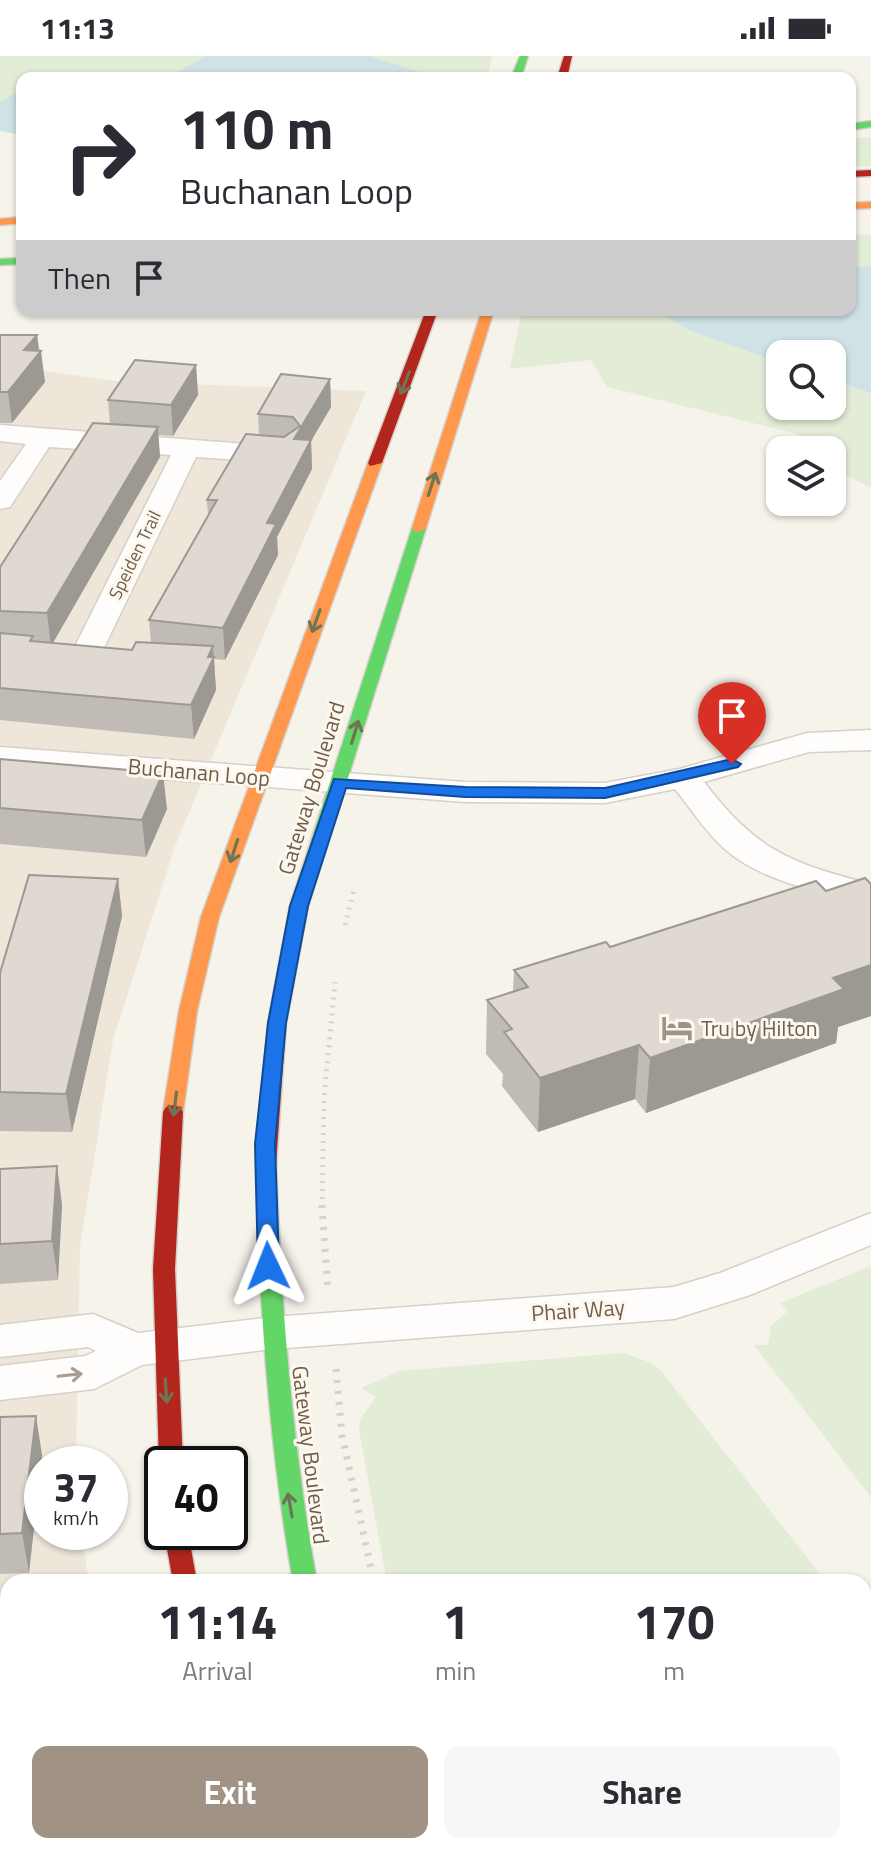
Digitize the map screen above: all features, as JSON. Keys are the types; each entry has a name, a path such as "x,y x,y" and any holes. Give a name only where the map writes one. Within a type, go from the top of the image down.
{"main road":[{"path":"168,1446 149,1349 178,1073 202,948 259,778 430,316"},
{"name":"Gateway Boulevard","path":"303,1574 289,1500 273,1333 265,1144 277,1023 299,906 486,316"},
{"path":"179,1550 184,1574"}],"street":[{"path":"0,433 42,439 285,455"},
{"path":"0,501 42,439"},
{"name":"Speiden Trail","path":"83,660 187,449"},
{"name":"Buchanan Loop","path":"0,757 340,783 546,794 605,793 683,778 807,743 871,740"},
{"path":"683,778 723,827 749,851 808,878 871,894"},
{"name":"Phair Way","path":"273,1333 674,1303 735,1284 871,1228"},
{"path":"0,1341 93,1330 149,1349"},
{"path":"0,1383 94,1372 149,1349 273,1333"}],"shaded area":[{"path":"206,56 369,56 420,72 178,72"},
{"path":"16,93 16,134 0,131 0,102"},
{"path":"856,266 871,267 871,393 846,385 846,340 766,340 766,358 688,330 666,316 856,316"},
{"path":"0,364 113,381 366,391 175,846 113,1040 80,1247 76,1446 24,1446 24,1550 84,1550 88,1574 0,1574"}],"green space":[{"path":"0,56 492,56 488,72 16,72 16,120 0,121"},
{"path":"871,137 871,166 856,167 856,138"},
{"path":"856,234 871,235 871,267 856,266"},
{"path":"521,316 666,316 688,330 766,358 766,420 846,420 846,385 871,393 871,487 846,476 846,436 798,436 607,387 591,360 510,369"},
{"path":"871,1266 871,1497 754,1345 768,1345 771,1326 788,1311 780,1303"},
{"path":"623,1353 652,1363 820,1574 386,1574 359,1430 361,1418 376,1397 361,1388 399,1371"}],"building":[{"path":"0,335 37,335 24,350 41,351 8,392 0,392"},
{"path":"135,360 196,365 171,405 108,400"},
{"path":"281,374 330,379 294,439 311,440 267,523 276,524 223,628 149,620 217,500 207,500 246,434 284,437 300,426 293,417 258,414"},
{"path":"93,423 158,427 47,613 0,611 0,567"},
{"path":"0,633 33,636 30,641 132,650 136,642 213,646 208,657 214,657 191,705 0,688"},
{"path":"0,759 163,773 142,820 0,808"},
{"path":"29,875 118,879 66,1094 0,1092 0,973"},
{"path":"865,878 871,884 871,965 833,978 844,989 650,1058 639,1045 540,1078 504,1032 512,1029 487,1000 528,987 514,970 606,942 610,947 816,881 826,891"},
{"path":"57,1166 52,1241 0,1244 0,1169"},
{"path":"36,1416 32,1446 24,1446 22,1533 0,1534 0,1417"}],"traffic: fast":[{"path":"518,72 524,56"},
{"path":"856,126 871,124"},
{"path":"0,262 16,261"},
{"path":"299,906 419,528"},
{"path":"266,1165 276,1374 288,1479 304,1574"}],"traffic: slow":[{"path":"856,206 871,205"},
{"path":"0,222 16,221"},
{"path":"419,528 486,316"},
{"path":"173,1112 188,1011 210,917 375,463"}],"traffic: jam":[{"path":"564,72 568,56"},
{"path":"856,174 871,173"},
{"path":"375,463 430,316"},
{"path":"266,1165 277,1023 299,906"},
{"path":"170,1446 164,1269 173,1112"},
{"path":"179,1550 184,1574"}],"place":[{"name":"Tru by Hilton","path":"677,1028"}],"route":[{"path":"268,1266 265,1144 277,1023 299,906 340,783 465,792 605,793 683,778 732,764"}]}
